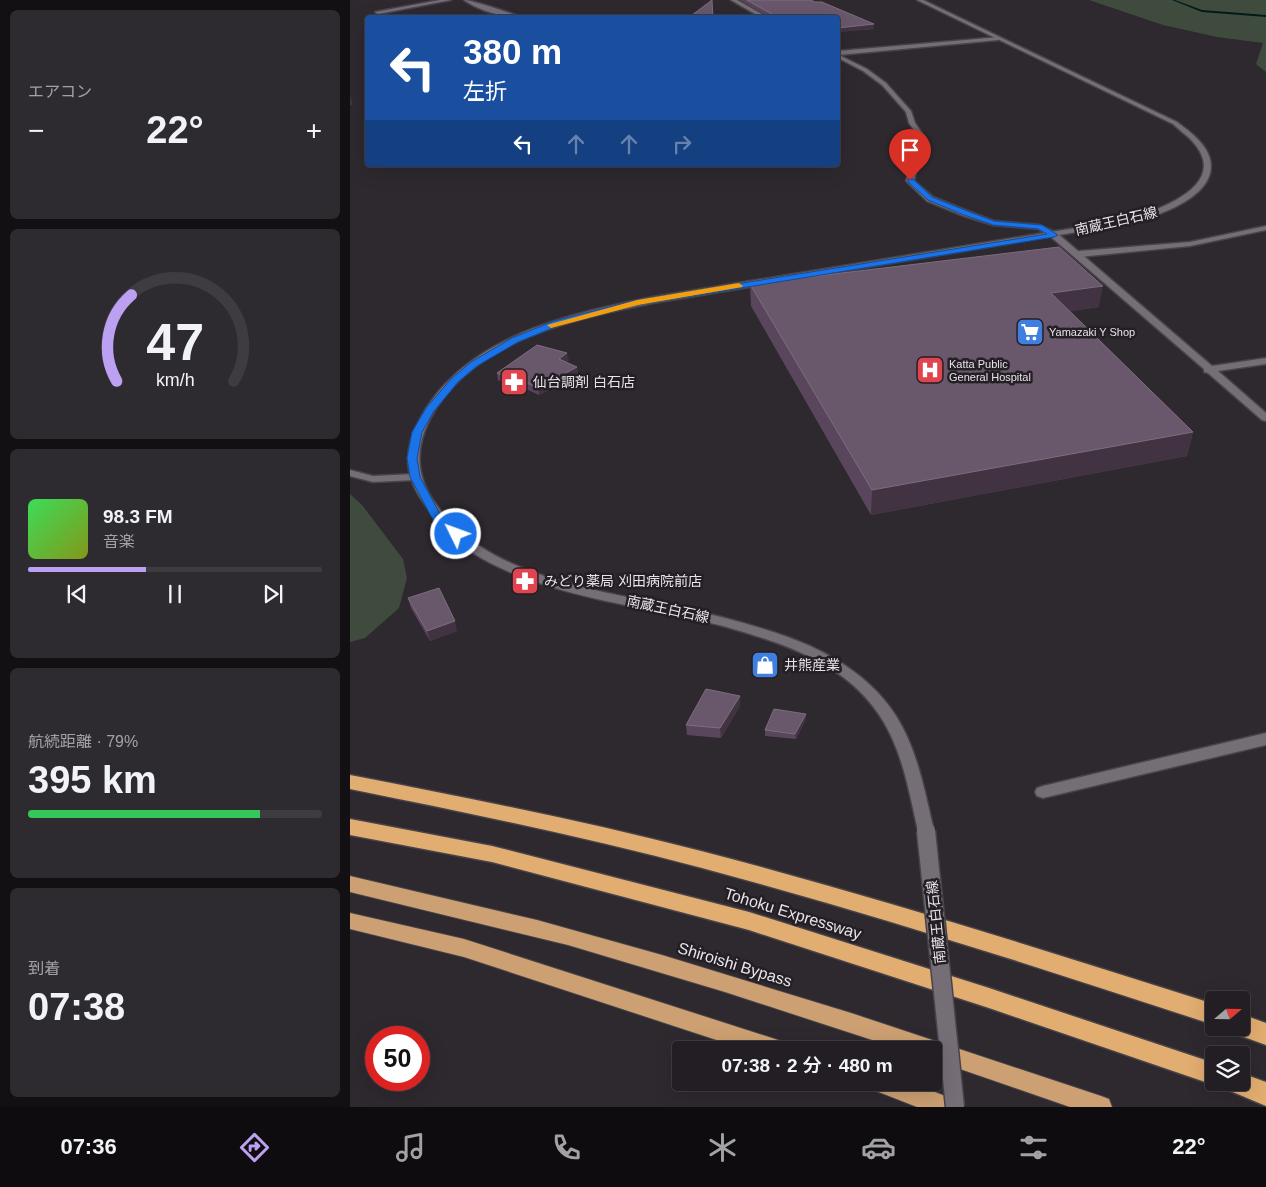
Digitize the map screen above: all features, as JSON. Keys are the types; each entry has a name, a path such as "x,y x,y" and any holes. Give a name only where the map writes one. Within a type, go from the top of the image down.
{"highway":[{"name":"Tohoku Expressway","path":"350,782 506,812 749,872 989,942 1205,1012"},
{"name":"Tohoku Expressway","path":"350,827 492,854 749,921 989,998 1205,1071"},
{"name":"Shiroishi Bypass","path":"350,884 481,913 598,944 845,1020 1101,1107"},
{"path":"350,921 464,948 750,1041"},
{"path":"1250,1028 1266,1034"},
{"path":"1250,1088 1266,1094"},
{"path":"903,1091 945,1107"}],"main road":[{"path":"378,12 449,0"},
{"path":"466,0 478,6 510,15"},
{"path":"733,0 761,15"},
{"name":"南蔵王白石線","path":"919,0 1174,123 1194,138 1208,158 1208,172 1205,179 1190,195 1173,206 1131,221 637,302 550,325 493,352 474,364 442,393 417,432 412,458 415,477 436,516 466,544 507,566 568,588 720,621 787,641 818,654 848,673 867,690 899,734 908,755 926,831 955,1107"},
{"path":"840,54 998,38"},
{"path":"840,55 884,84 909,112 912,123 921,136 910,180 930,199 993,223 1040,227 1054,235 1079,254 1208,370 1266,418"},
{"path":"1079,254 1190,244 1266,228"},
{"path":"1208,370 1266,361"},
{"path":"350,473 373,480 415,477"},
{"path":"1043,792 1266,739"}],"green space":[{"path":"1089,0 1266,0 1266,72 1256,64 1263,43 1217,37 1163,25"},
{"path":"350,494 362,505 403,559 407,578 399,608 365,638 350,642"}],"building":[{"path":"712,0 713,15 692,15"},
{"path":"747,0 811,0 822,2 874,24 840,28 840,15 773,15"},
{"path":"1059,247 1103,286 1051,293 1193,432 872,490 750,284"},
{"path":"537,345 567,353 559,359 577,367 538,388 525,382 519,384 497,373"},
{"path":"439,588 455,621 427,631 408,598"},
{"path":"706,689 740,696 720,728 686,725"},
{"path":"774,709 806,714 795,734 765,730"}],"waterway":[{"path":"1173,0 1202,11 1266,16"}],"slow traffic":[{"path":"551,325 637,302 739,286"}],"place":[{"name":"Yamazaki Y Shop","path":"1030,332"},
{"name":"Katta Public General Hospital","path":"930,370"},
{"name":"仙台調剤 白石店","path":"514,382"},
{"name":"みどり薬局 刈田病院前店","path":"525,581"},
{"name":"井熊産業","path":"765,665"}],"route":[{"path":"456,534 436,516 422,494 415,477 412,458 417,432 442,393 454,380 474,364 515,340 557,323 637,302 1054,235 1040,227 993,223 967,214 930,199 910,180"}]}
